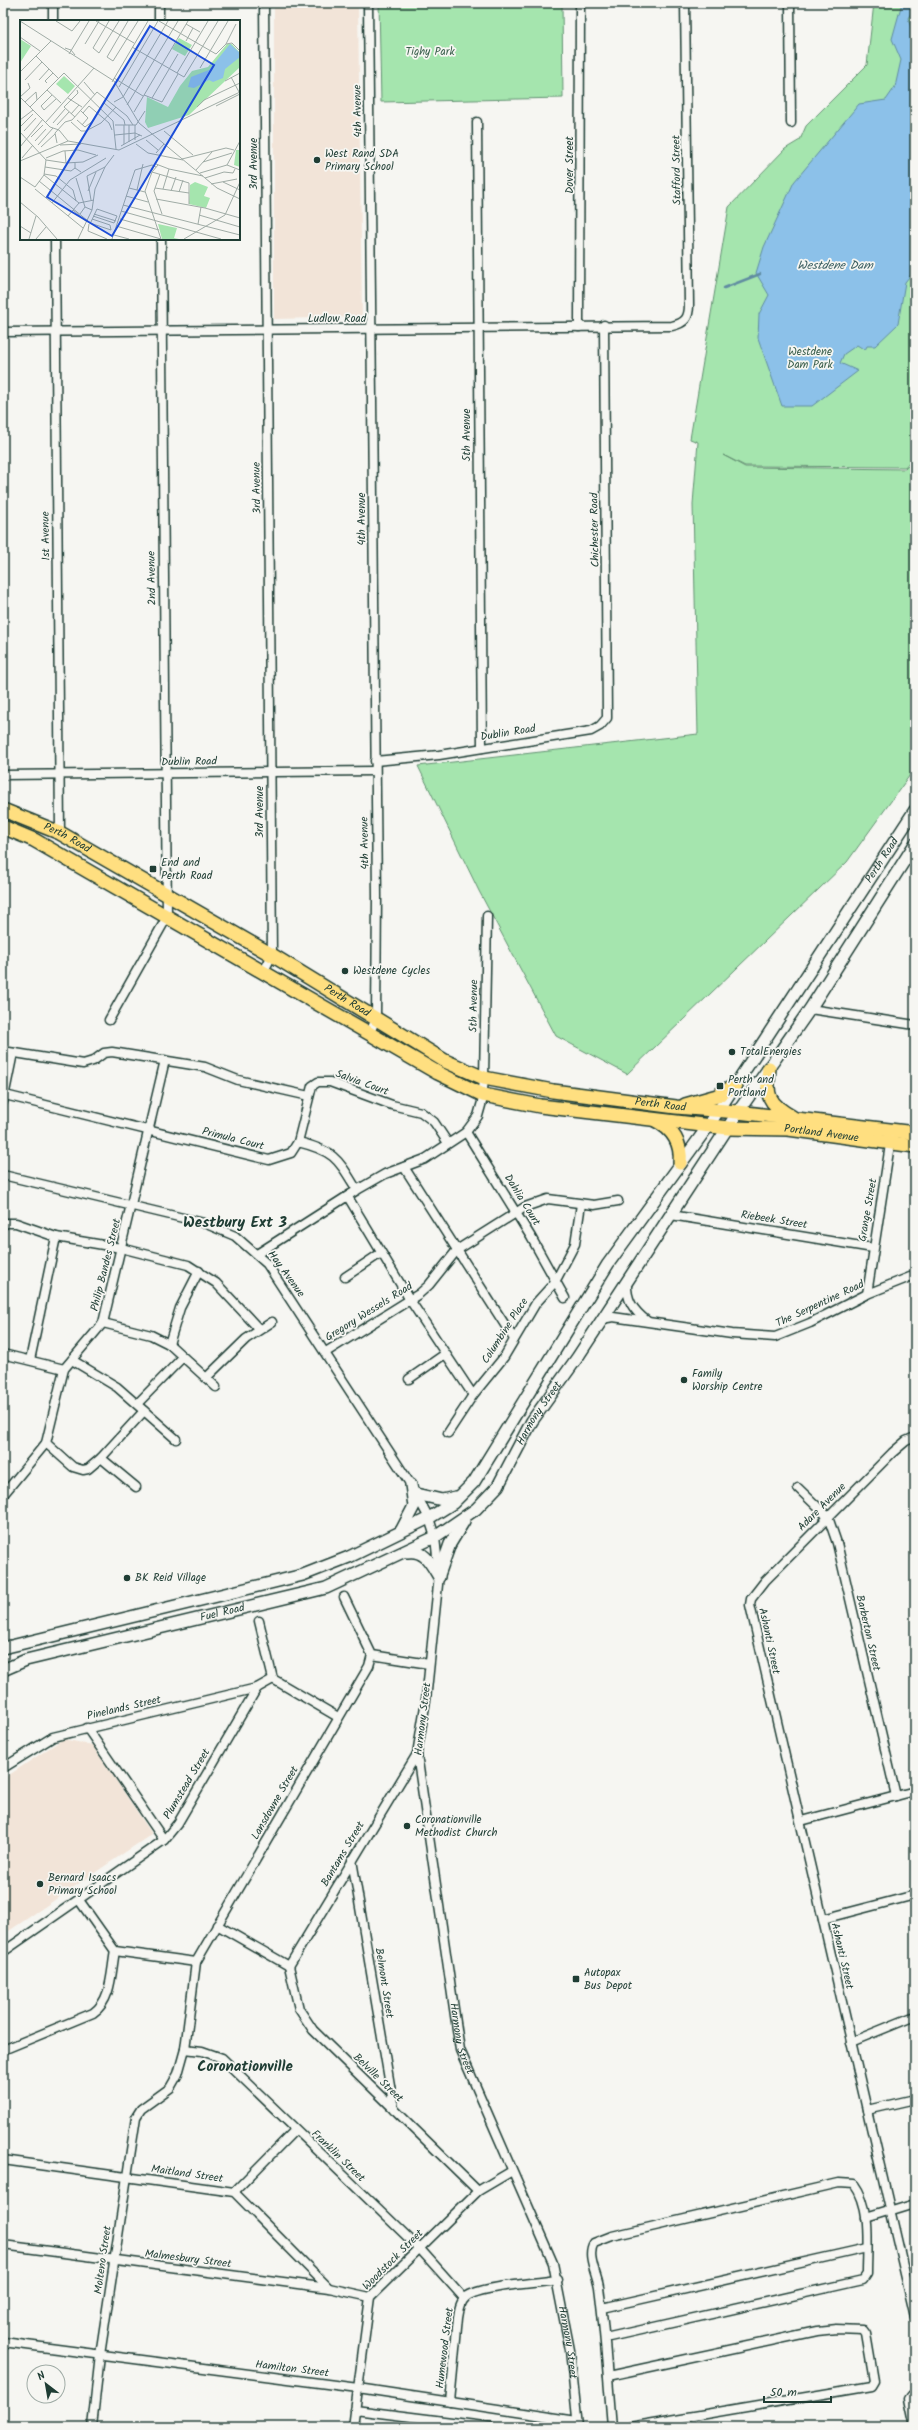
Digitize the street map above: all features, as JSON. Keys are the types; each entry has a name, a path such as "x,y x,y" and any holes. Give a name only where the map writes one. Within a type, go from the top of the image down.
{"main road":[{"name":"Perth Road","path":"3,810 60,833 167,893 445,1060 484,1078 553,1092 676,1108 738,1112 810,1009 915,844"},
{"name":"Perth Road","path":"709,1125 915,810"},
{"name":"Perth Road","path":"3,827 34,840 264,971 438,1073 483,1096 540,1106 728,1128"},
{"path":"769,1068 767,1084 770,1099 778,1108 795,1119"},
{"path":"676,1108 717,1096 736,1085"},
{"name":"Portland Avenue","path":"738,1112 795,1119 891,1136 915,1146"},
{"name":"Harmony Street","path":"435,1537 466,1518 498,1486 532,1421 628,1280 738,1112"},
{"path":"653,1119 663,1124 673,1134 681,1150 680,1163"},
{"name":"Harmony Street","path":"429,1518 464,1494 485,1466 506,1427 608,1264 709,1125"},
{"name":"Portland Avenue","path":"728,1128 788,1129 891,1136 915,1133"},
{"path":"401,1532 414,1506 414,1490 442,1500 464,1494"},
{"name":"Fuel Road","path":"3,1648 285,1580 349,1557 429,1518"},
{"path":"439,1576 453,1537 466,1518"},
{"name":"Fuel Road","path":"3,1670 26,1660 314,1591 435,1537"},
{"path":"402,1553 414,1551 422,1554 439,1576"}],"street":[{"path":"53,3 53,20"},
{"path":"159,3 159,20"},
{"name":"3rd Avenue","path":"264,3 272,955 264,971"},
{"name":"4th Avenue","path":"368,3 377,896 376,1018 370,1033"},
{"name":"Dover Street","path":"579,327 581,164 580,3"},
{"name":"Stafford Street","path":"672,326 681,324 689,314 685,3"},
{"path":"790,3 791,123"},
{"name":"5th Avenue","path":"477,122 477,328 482,748"},
{"name":"1st Avenue","path":"55,240 60,833"},
{"name":"2nd Avenue","path":"161,240 167,917"},
{"name":"Ludlow Road","path":"3,332 161,332 579,327 604,325 672,326"},
{"name":"Chichester Road","path":"597,729 605,722 609,713 604,325"},
{"name":"Dublin Road","path":"375,761 426,757 597,729"},
{"name":"Dublin Road","path":"3,774 165,774 375,771"},
{"name":"5th Avenue","path":"466,1132 478,1116 483,1096 487,916"},
{"path":"109,1020 167,917"},
{"path":"810,1009 915,1025"},
{"path":"3,1051 77,1064 88,1063 104,1053 112,1052 205,1067 238,1080 309,1096"},
{"path":"4,1098 13,1053"},
{"name":"Philip Bandes Street","path":"3,1495 46,1444 64,1369 103,1323 150,1130 165,1060"},
{"name":"Salvia Court","path":"298,1142 309,1096 314,1084 330,1082 392,1105 421,1112 434,1122 448,1143"},
{"name":"Primula Court","path":"4,1098 150,1130 269,1160 291,1153 298,1142"},
{"path":"257,1254 357,1190 386,1174 425,1159 466,1132"},
{"name":"Dahlia Court","path":"466,1132 516,1211 555,1282"},
{"name":"Grange Street","path":"867,1294 891,1136"},
{"path":"298,1142 320,1147 331,1154 357,1190"},
{"path":"404,1167 514,1339"},
{"name":"Hay Avenue","path":"3,1175 217,1227 235,1236 257,1254 275,1274 414,1490 429,1518 435,1537"},
{"path":"348,1196 410,1300 472,1395"},
{"name":"Gregory Wessels Road","path":"326,1352 410,1300 429,1285 457,1250 516,1211 548,1199 600,1205 618,1201"},
{"name":"Columbine Place","path":"448,1433 472,1395 498,1364 536,1303 555,1282 575,1244 581,1204"},
{"name":"Riebeek Street","path":"671,1215 873,1248"},
{"path":"3,1225 7,1223 16,1223 56,1237 121,1248 188,1265 199,1271 224,1291 259,1329"},
{"path":"30,1360 56,1237"},
{"path":"345,1277 381,1253"},
{"path":"169,1344 180,1308 199,1271"},
{"name":"The Serpentine Road","path":"602,1319 613,1317 732,1334 768,1337 784,1335 867,1294 915,1275"},
{"path":"628,1280 627,1292 631,1306 648,1322"},
{"path":"555,1282 565,1298"},
{"path":"206,1378 259,1329 272,1322"},
{"path":"103,1323 151,1335 169,1344 216,1387"},
{"path":"409,1379 445,1354"},
{"path":"3,1356 30,1360 64,1369"},
{"path":"137,1404 183,1357"},
{"path":"72,1360 108,1380 176,1438"},
{"path":"46,1444 78,1470 88,1469 101,1458 144,1411"},
{"name":"Adare Avenue","path":"751,1599 765,1581 828,1517 897,1449 906,1441 915,1437"},
{"path":"101,1458 136,1487"},
{"name":"Barberton Street","path":"798,1488 828,1517 837,1543 896,1796"},
{"name":"Harmony Street","path":"435,1537 439,1576 417,1754 460,2050 553,2263 558,2280 570,2350 578,2424"},
{"path":"344,1597 372,1655 429,1664"},
{"name":"Ashanti Street","path":"751,1599 750,1611 756,1638 801,1821 867,2110 892,2209 915,2317"},
{"path":"260,1621 273,1679 338,1717"},
{"name":"Lansdowne Street","path":"196,1962 369,1666 372,1655"},
{"path":"257,1688 273,1679"},
{"name":"Pinelands Street","path":"3,1768 44,1741 87,1728 257,1688"},
{"name":"Plumstead Street","path":"3,1952 164,1840 178,1823 257,1688"},
{"path":"87,1728 164,1840"},
{"name":"Bantams Street","path":"289,1966 417,1754"},
{"path":"801,1821 915,1791"},
{"name":"Belmont Street","path":"352,1860 394,2109"},
{"path":"823,1919 915,1895"},
{"path":"3,2050 93,2013 105,2001 115,1951 79,1900"},
{"path":"217,1925 289,1966"},
{"path":"115,1951 196,1962"},
{"name":"Molteno Street","path":"92,2427 100,2355 136,2117 150,2102 170,2088 178,2074 185,2049 196,1962"},
{"name":"Belville Street","path":"289,1966 299,2009 304,2020 478,2191"},
{"path":"851,2042 915,2016"},
{"name":"Franklin Street","path":"185,2049 202,2051 222,2058 420,2250 464,2298"},
{"path":"867,2110 915,2099"},
{"path":"234,2192 295,2130"},
{"name":"Maitland Street","path":"3,2160 234,2192 329,2288"},
{"name":"Woodstock Street","path":"353,2427 370,2296 420,2250 478,2191 512,2171"},
{"path":"605,2338 856,2283 863,2280 867,2274 866,2218 859,2191 854,2184 839,2183 599,2240 592,2247 591,2253 597,2275 602,2308 612,2427"},
{"path":"866,2218 915,2203"},
{"name":"Malmesbury Street","path":"3,2245 329,2288 370,2296"},
{"path":"602,2308 867,2248"},
{"name":"Humewood Street","path":"450,2402 459,2312 464,2298 482,2291 558,2280"},
{"path":"608,2376 818,2331 836,2329 863,2330 866,2334 874,2381 871,2386 629,2427"},
{"name":"Hamilton Street","path":"3,2342 358,2388 578,2424"},
{"path":"912,2395 909,2398 915,2427"},
{"path":"355,2410 492,2427"}],"shaded area":[{"name":"West Rand SDA Primary School","path":"274,3 358,3 362,317 274,319"},
{"name":"Bernard Isaacs Primary School","path":"63,1739 92,1745 152,1834 3,1935 3,1779"}],"green space":[{"name":"Tighy Park","path":"379,3 562,3 563,98 381,102"},
{"name":"Westdene Dam Park","path":"874,3 915,3 915,455 905,467 745,466 723,455 745,467 905,469 915,458 915,768 847,862 627,1074 556,1036 479,891 418,766 698,734 693,504 698,442 690,439 729,207 785,149 800,140 806,126 867,65"}],"water":[{"name":"Westdene Dam","path":"902,3 915,3 915,7 908,18 915,40 915,270 905,282 898,324 875,346 867,346 865,350 857,345 844,354 840,363 858,371 812,406 782,406 758,338 759,314 769,295 756,273 764,247 794,182 859,104 886,100 895,87 901,60 892,39"}],"waterway":[{"path":"724,288 760,274"}],"place":[{"name":"West Rand SDA Primary School","path":"317,160"},
{"name":"End and Perth Road","path":"153,869"},
{"name":"Westdene Cycles","path":"345,971"},
{"name":"TotalEnergies","path":"732,1052"},
{"name":"Perth and Portland","path":"720,1086"},
{"name":"Family Worship Centre","path":"684,1380"},
{"name":"BK Reid Village","path":"127,1578"},
{"name":"Coronationville Methodist Church","path":"407,1826"},
{"name":"Bernard Isaacs Primary School","path":"40,1884"},
{"name":"Autopax Bus Depot","path":"576,1979"}],"district":[{"name":"Westbury Ext 3","path":"235,1223"},
{"name":"Coronationville","path":"245,2067"}]}
